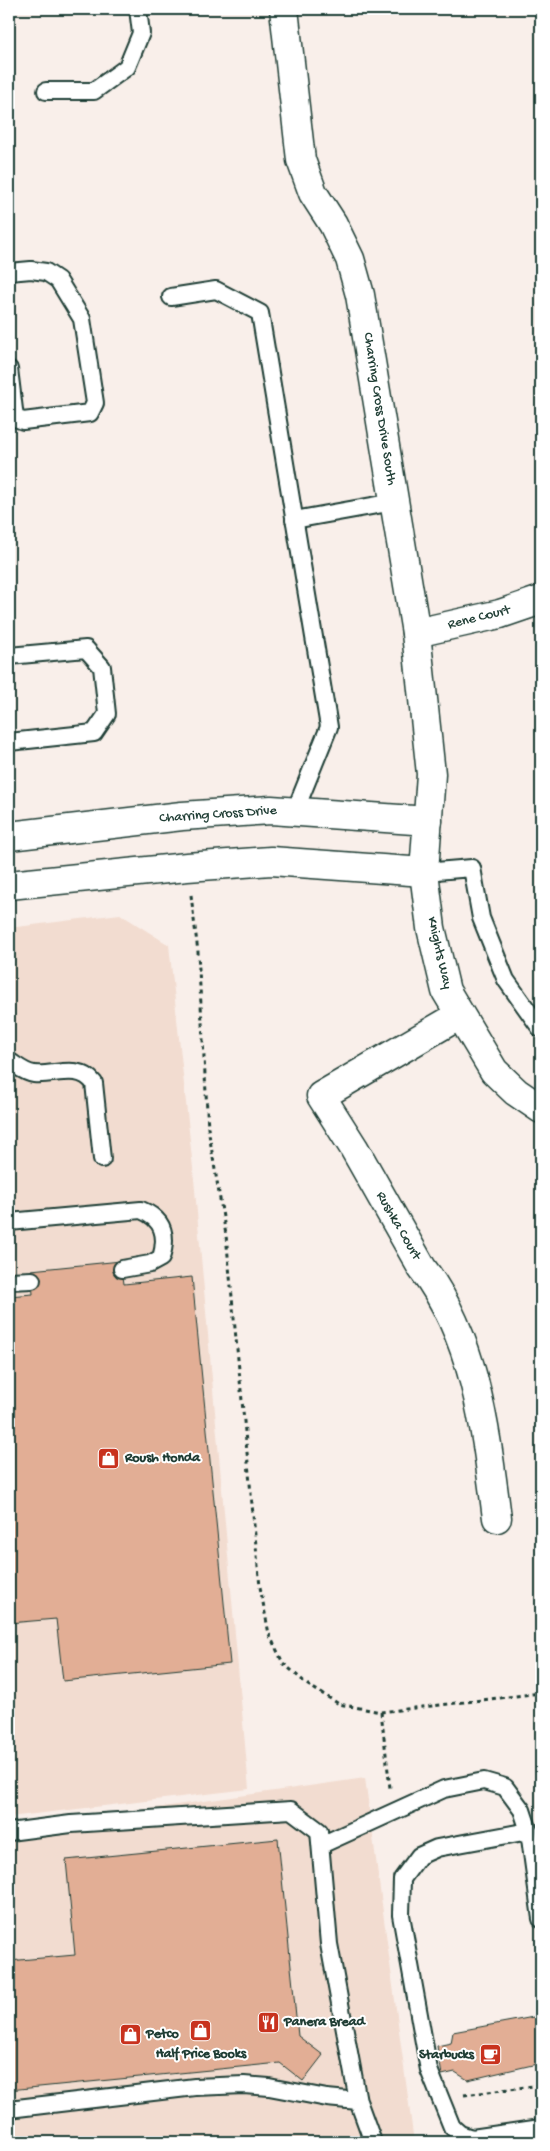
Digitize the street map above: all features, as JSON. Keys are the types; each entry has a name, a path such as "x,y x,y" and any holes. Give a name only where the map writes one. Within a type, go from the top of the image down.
{"street":[{"name":"Charring Cross Drive South","path":"284,9 301,160 313,193 333,224 350,259 360,296 416,633 431,774 428,821"},
{"name":"Rene Court","path":"416,633 500,614 541,600"},
{"name":"Charring Cross Drive","path":"9,836 182,816 271,810 428,821"},
{"name":"Knights Way","path":"428,821 424,872 431,928 446,991 494,1071 516,1092 541,1109"},
{"path":"9,885 187,866 271,861 424,872"},
{"name":"Rushka Court","path":"460,1014 321,1096 354,1148 422,1268 433,1282 458,1330 485,1428 497,1518"}],"lane":[{"path":"46,91 94,90 127,68 141,33 138,9"},
{"path":"9,272 31,270 46,272 58,280 82,319 95,403 90,413 23,421 15,418 9,369"},
{"path":"171,297 216,290 260,313 329,727 295,811"},
{"path":"294,520 394,502"},
{"path":"9,656 86,649 102,667 107,714 94,734 9,742"},
{"path":"424,872 472,868 481,918 506,980 541,1029"},
{"path":"9,1059 27,1072 35,1074 78,1071 88,1076 94,1083 102,1160"},
{"path":"9,1222 141,1210 155,1216 163,1230 165,1246 161,1258 150,1264 122,1269"},
{"path":"9,1282 32,1280"},
{"path":"321,1845 444,1789 484,1781 505,1787 522,1810 529,1832 541,1918"},
{"path":"9,1832 71,1824 291,1810 320,1831 329,1944 358,2101 373,2142"},
{"path":"529,1832 437,1848 419,1856 402,1879 401,1915 429,2070 452,2127 460,2134 472,2138 541,2128"},
{"path":"9,2110 196,2087 244,2084 327,2098 358,2101"}],"path":[{"path":"187,866 198,952 208,1128 226,1235 260,1587 270,1634 283,1663 308,1685 340,1704 381,1712 541,1693"},
{"path":"381,1712 391,1794"}],"shaded area":[{"path":"120,914 169,945 193,1168 249,1789 9,1817 9,928"},
{"path":"365,1778 414,2142 9,2142 9,1829"}],"building":[{"name":"Roush Honda","path":"121,1261 124,1284 192,1277 230,1664 63,1681 56,1619 9,1623 9,1296 33,1294 31,1270"},
{"path":"278,1839 298,2036 323,2055 303,2081 280,2063 9,2090 9,1961 75,1955 66,1860"},
{"name":"Starbucks","path":"539,2016 541,2063 468,2080 455,2072 442,2075 437,2046 451,2043 453,2032"}],"place":[{"name":"Roush Honda","path":"109,1458"},
{"name":"Panera Bread","path":"268,2022"},
{"name":"Half Price Books","path":"201,2031"},
{"name":"Petco","path":"130,2034"},
{"name":"Starbucks","path":"490,2055"}]}
